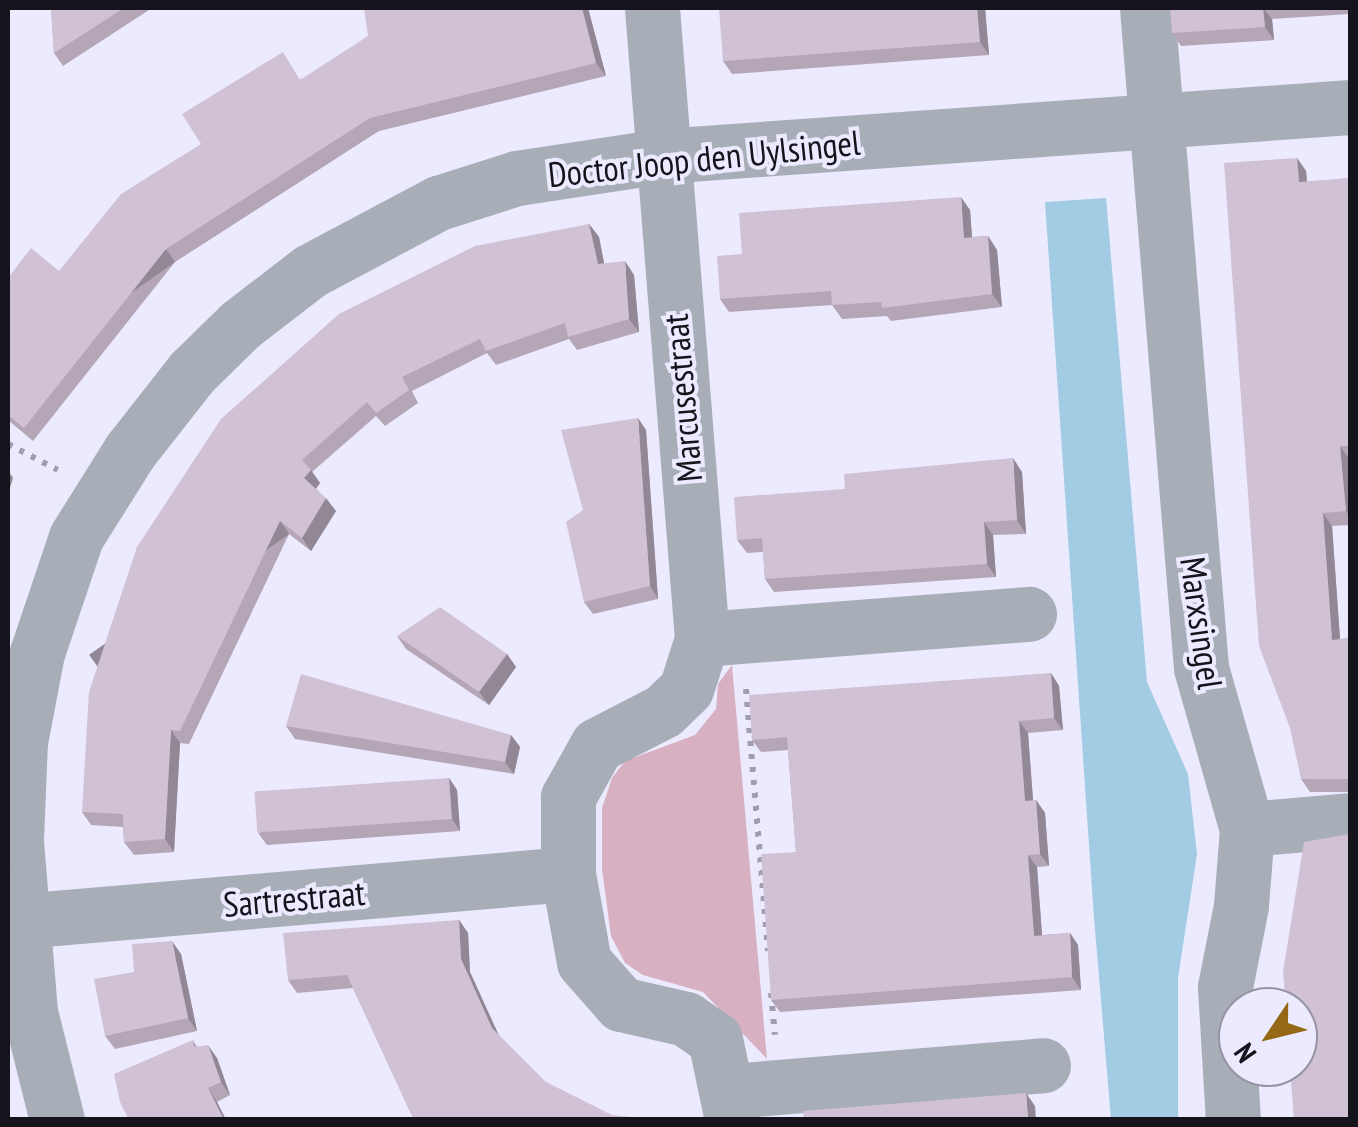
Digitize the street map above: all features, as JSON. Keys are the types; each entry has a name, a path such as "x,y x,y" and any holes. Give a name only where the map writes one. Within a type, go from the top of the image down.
{"street":[{"name":"Marcusestraat","path":"652,8 662,156 721,638 686,689 664,711 597,745 568,797 568,874 584,962 621,1004 686,1019 715,1039 747,1099"},
{"name":"Marxsingel","path":"1147,8 1201,668 1247,829 1241,906 1224,987 1233,1120"},
{"name":"Doctor Joop den Uylsingel","path":"38,1105 20,921 20,742 37,653 76,537 192,372 310,271 438,203 517,178 662,156 1350,107"},
{"path":"721,638 1029,614"},
{"path":"1247,829 1350,820"},
{"name":"Sartrestraat","path":"20,921 568,874"},
{"path":"747,1099 1043,1065"}],"path":[{"path":"721,638 747,1099"}],"shaded area":[{"path":"732,665 767,1059 703,992 643,975 625,963 611,936 602,869 602,808 612,778 625,761 695,735 716,709 718,684"}],"water":[{"path":"1106,198 1147,682 1188,774 1197,854 1178,978 1178,1119 1111,1119 1094,918 1045,202"}],"building":[{"path":"51,8 124,8 54,53"},
{"path":"364,8 582,8 596,63 370,118 166,249 24,428 8,415 8,278 31,248 59,271 121,194 201,144 182,114 283,52 300,80 368,36"},
{"path":"719,8 977,8 980,42 723,61"},
{"path":"1170,8 1263,8 1265,27 1172,33"},
{"path":"1297,158 1299,182 1350,178 1350,446 1340,446 1346,511 1323,513 1332,640 1350,638 1350,779 1301,779 1290,728 1259,646 1224,163"},
{"path":"961,197 964,238 988,236 992,294 882,308 881,302 832,305 831,291 720,299 717,256 742,254 739,213"},
{"path":"589,224 598,264 625,261 629,319 568,337 565,323 486,351 480,339 402,377 409,390 376,413 367,402 302,460 311,470 304,478 326,498 302,538 280,521 180,731 171,730 165,839 124,842 123,814 82,812 89,692 137,547 221,419 339,314 475,246"},
{"path":"638,418 650,586 584,602 566,522 583,510 561,430"},
{"path":"1013,458 1017,520 984,522 987,564 765,579 762,538 737,540 734,497 845,489 844,474"},
{"path":"440,607 507,654 479,692 397,636"},
{"path":"1051,673 1054,718 1019,721 1025,801 1036,800 1040,854 1028,855 1034,936 1070,933 1072,977 771,1000 761,854 796,852 787,737 752,740 749,695"},
{"path":"301,674 511,735 505,762 286,726"},
{"path":"449,778 452,819 257,833 254,792"},
{"path":"1350,834 1350,1120 1294,1120 1292,1087 1318,1087 1318,987 1284,987 1283,972 1304,842"},
{"path":"459,920 461,959 492,1028 546,1082 612,1115 661,1120 414,1120 347,975 288,980 283,933"},
{"path":"172,941 188,1018 105,1036 94,979 134,972 132,944"},
{"path":"193,1040 194,1047 208,1045 221,1082 208,1088 224,1120 129,1120 114,1074"},
{"path":"1026,1093 1028,1120 804,1120 803,1111"}]}
